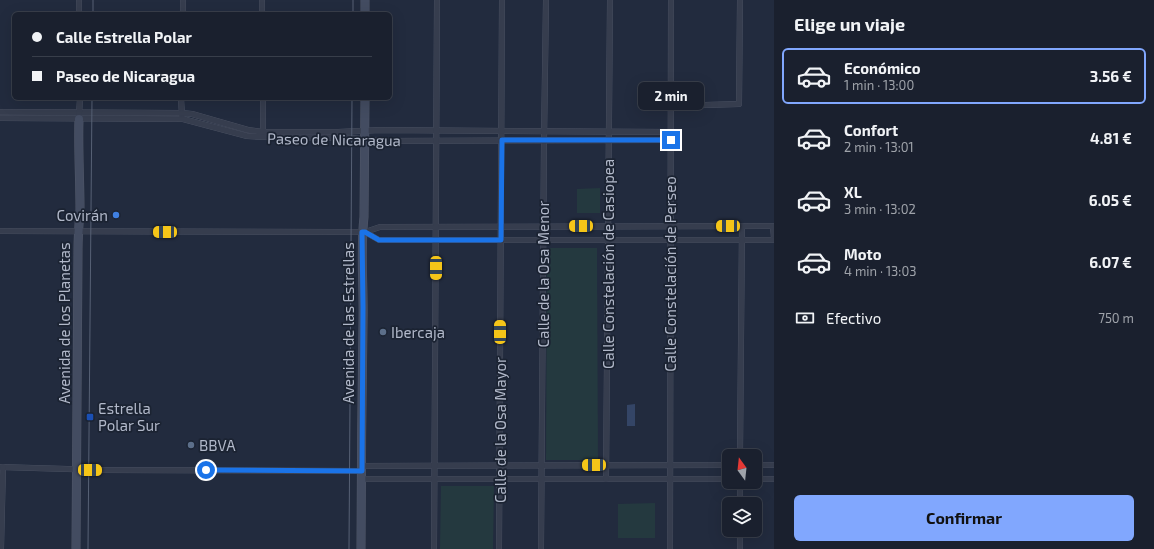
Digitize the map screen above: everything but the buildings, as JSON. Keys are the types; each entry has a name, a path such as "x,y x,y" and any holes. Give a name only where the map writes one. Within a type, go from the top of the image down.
{"street":[{"path":"79,0 79,12"},
{"path":"183,0 183,12"},
{"path":"262,0 262,12"},
{"path":"365,0 365,12"},
{"path":"434,549 437,0"},
{"name":"Calle de la Osa Mayor","path":"499,549 502,0"},
{"name":"Calle de la Osa Menor","path":"542,549 546,0"},
{"name":"Calle Constelación de Casiopea","path":"606,479 610,0"},
{"name":"Calle Constelación de Perseo","path":"670,549 671,0"},
{"path":"671,106 739,104 740,0"},
{"name":"Avenida de los Planetas","path":"76,549 78,231 80,210 80,171 78,159 80,100"},
{"path":"181,100 182,116"},
{"path":"262,100 263,134"},
{"name":"Avenida de las Estrellas","path":"361,549 365,100"},
{"name":"Paseo de Nicaragua","path":"0,112 79,116"},
{"name":"Paseo de Nicaragua","path":"0,118 182,116 192,114 263,134 352,138 365,135 436,130 671,132"},
{"name":"Paseo de Nicaragua","path":"365,135 380,141 671,140"},
{"path":"740,449 742,226"},
{"path":"0,231 364,232 380,227 773,226 774,239 379,240 364,232"},
{"path":"362,472 434,466 722,465"},
{"path":"762,465 774,465"},
{"path":"1,549 2,467 76,470 362,472 434,479 722,479"},
{"path":"762,479 774,479"},
{"path":"740,537 740,549"}],"green space":[{"path":"600,188 600,213 577,213 577,189"},
{"path":"547,248 597,248 598,460 546,460"},
{"path":"441,486 494,486 493,549 440,549"},
{"path":"655,503 655,538 618,538 618,504"}],"water":[{"path":"635,404 635,426 627,426 627,405"}],"tram line":[{"path":"93,0 93,12"},
{"path":"353,0 353,12"},
{"path":"88,549 92,100"},
{"path":"349,549 352,100"}],"place":[{"name":"Covirán","path":"116,215"},
{"name":"Ibercaja","path":"383,332"},
{"name":"Estrella Polar Sur","path":"90,417"},
{"name":"BBVA","path":"191,445"}],"route":[{"path":"206,470 362,471 362,232 365,232 379,240 501,240 502,140 671,140"}]}
